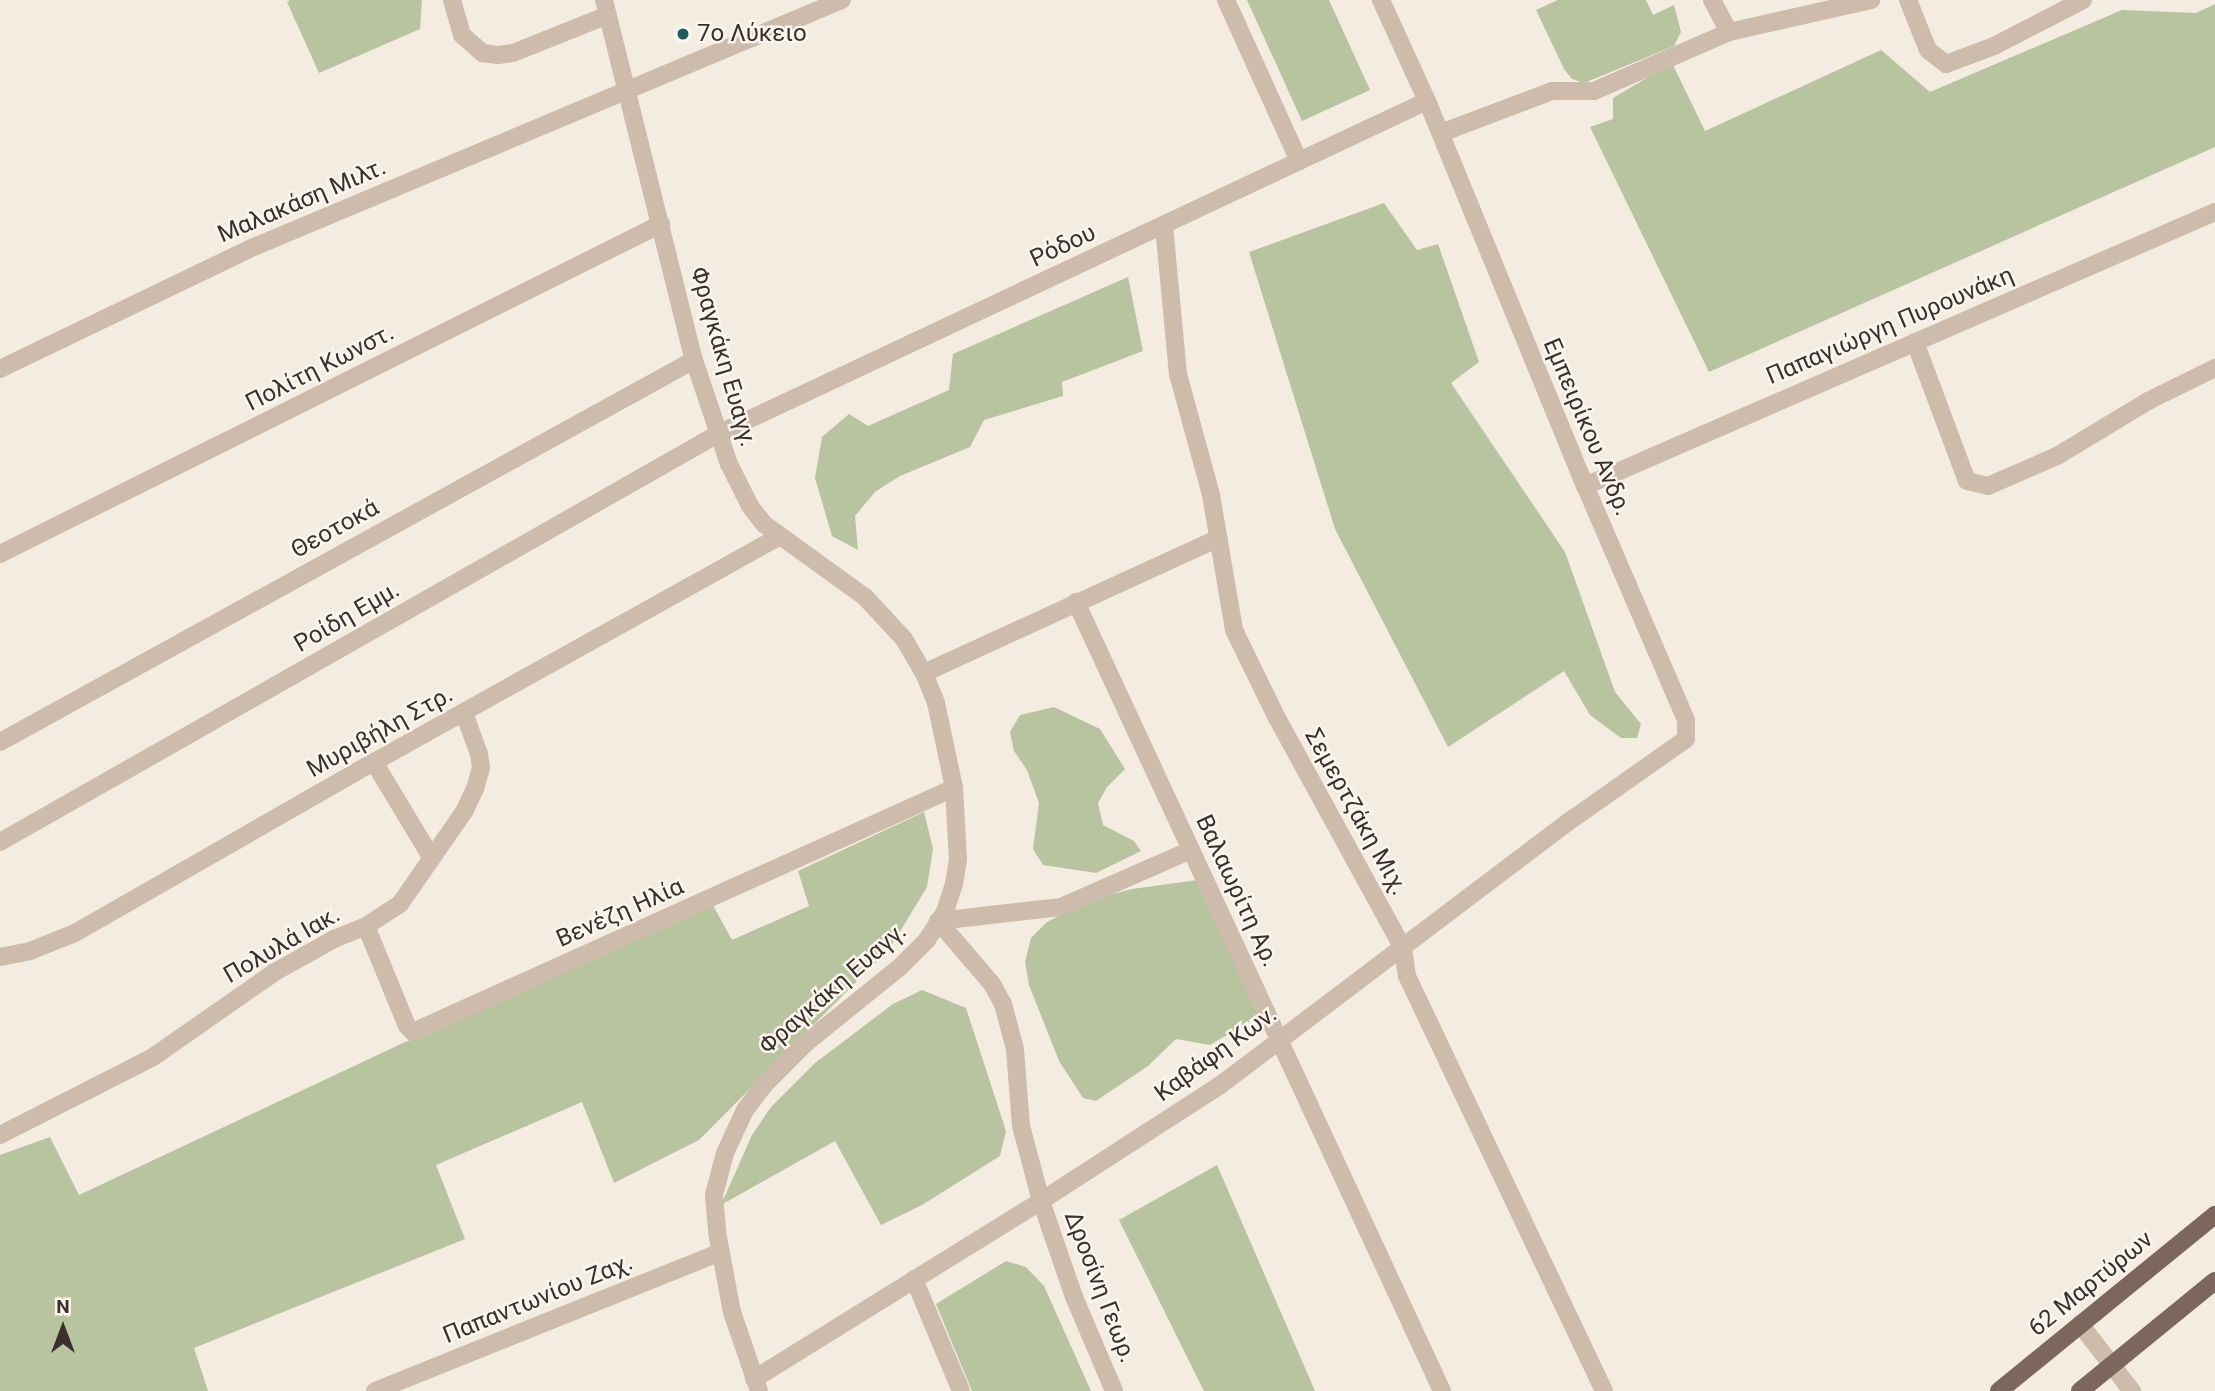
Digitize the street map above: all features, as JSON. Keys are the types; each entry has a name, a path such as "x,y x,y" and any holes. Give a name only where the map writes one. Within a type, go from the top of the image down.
{"main road":[{"name":"62 Μαρτύρων","path":"1999,1391 2215,1215"},
{"path":"2080,1391 2215,1281"}],"street":[{"path":"452,0 462,35 483,53 498,55 513,53 606,8"},
{"name":"Μαλακάση Μιλτ.","path":"0,369 249,249 627,88 842,0"},
{"path":"1226,0 1299,161"},
{"name":"Εμπειρίκου Ανδρ.","path":"1381,0 1441,134 1585,486 1686,720 1686,739"},
{"path":"1712,0 1729,32"},
{"path":"1441,134 1552,91 1594,91 1729,32 1871,0"},
{"path":"1908,0 1928,51 1946,64 1994,47 2083,0"},
{"name":"Φραγκάκη Ευαγγ.","path":"606,8 694,360 718,435 750,506 779,537 865,597 898,632 924,673 936,703 954,788 956,873 949,902 928,940 900,967 784,1062 746,1110 718,1175 715,1215 720,1252 732,1312 757,1385"},
{"name":"Ρόδου","path":"718,435 1427,101"},
{"name":"Παπαγιώργη Πυρουνάκη","path":"1585,486 2215,212"},
{"name":"Πολίτη Κωνστ.","path":"0,554 661,224"},
{"name":"Σεμερτζάκη Μιχ.","path":"1164,226 1178,374 1205,469 1219,538 1228,610 1240,643 1277,718 1403,948 1407,976 1604,1391"},
{"path":"1915,342 1967,481 1988,486 2057,456 2148,401 2215,368"},
{"name":"Θεοτοκά","path":"0,742 694,360"},
{"name":"Ροίδη Εμμ.","path":"0,842 718,435"},
{"name":"Μυριβήλη Στρ.","path":"0,957 30,951 75,933 374,762 779,537"},
{"path":"924,673 1219,538"},
{"name":"Βαλαωρίτη Αρ.","path":"1076,602 1442,1391"},
{"name":"Πολυλά Ιακ.","path":"0,1135 153,1057 275,972 334,939 366,926 400,904 465,810 481,768 479,754 464,713"},
{"name":"Καβάφη Κων.","path":"757,1385 914,1279 1219,1086 1574,818 1686,739"},
{"path":"374,762 431,857"},
{"name":"Βενέζη Ηλία","path":"366,926 407,1026 413,1032 954,788"},
{"path":"938,921 1061,907 1191,850"},
{"name":"Δροσίνη Γεωρ.","path":"938,921 992,984 1003,1004 1015,1049 1021,1126 1041,1201 1074,1297 1114,1391"},
{"name":"Παπαντωνίου Ζαχ.","path":"375,1391 720,1252"},
{"path":"914,1279 961,1391"},
{"path":"2080,1324 2132,1391"}],"green space":[{"path":"422,0 420,29 319,73 287,2"},
{"path":"1247,0 1329,0 1370,90 1302,121"},
{"path":"1558,0 1646,0 1653,15 1674,5 1681,32 1674,46 1584,83 1572,79 1564,69 1536,10"},
{"path":"2215,4 2215,147 1709,372 1590,127 1613,119 1613,98 1672,63 1705,131 1881,50 1930,92 2122,10 2196,13"},
{"path":"1384,203 1417,250 1438,244 1479,362 1451,383 1565,552 1615,692 1641,724 1637,738 1621,738 1590,715 1564,671 1448,747 1335,529 1249,252"},
{"path":"1128,277 1143,351 1062,382 1063,396 984,420 970,447 900,476 875,492 855,516 858,550 832,536 815,478 822,437 849,414 868,426 949,390 953,354"},
{"path":"1054,707 1100,729 1125,769 1107,787 1098,803 1103,825 1134,841 1141,851 1096,873 1043,865 1033,849 1039,803 1027,770 1014,751 1010,732 1020,715"},
{"path":"924,812 933,849 927,887 890,948 699,1140 614,1183 582,1102 436,1165 465,1239 194,1348 208,1391 0,1391 0,1155 50,1137 79,1195 403,1043 517,994 710,900 732,940 809,906 798,871"},
{"path":"1198,880 1259,1016 1210,1045 1176,1039 1148,1066 1096,1101 1083,1098 1059,1061 1029,985 1025,962 1031,938 1047,922 1090,900 1132,889"},
{"path":"922,990 966,1008 1006,1131 1000,1156 922,1205 881,1225 835,1141 721,1205 752,1135 771,1107 815,1063 893,1004"},
{"path":"1217,1165 1315,1391 1204,1391 1119,1220"},
{"path":"1006,1261 1026,1267 1044,1286 1091,1391 972,1391 936,1304"}],"place":[{"name":"7o Λύκειο","path":"683,34"}]}
